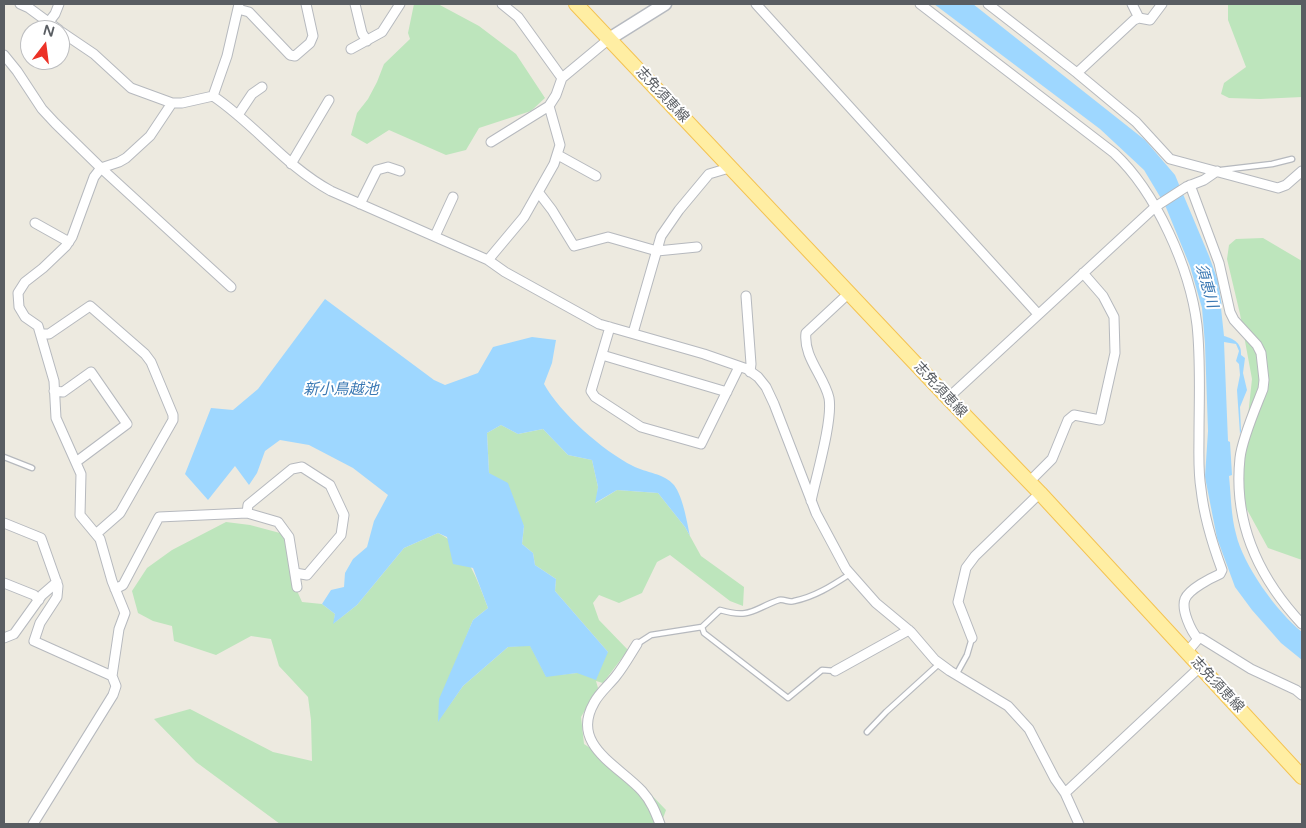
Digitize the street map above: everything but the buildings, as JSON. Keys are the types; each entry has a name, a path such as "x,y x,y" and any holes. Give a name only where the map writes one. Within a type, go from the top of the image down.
{"main road":[{"name":"志免須恵線","path":"576,4 729,168 1040,493 1302,777"}],"street":[{"path":"20,4 29,8 44,20"},
{"path":"50,20 59,4"},
{"path":"213,96 227,56 239,6 249,12 290,55 295,56 310,43 313,36 306,4"},
{"path":"355,4 362,33 367,41"},
{"path":"351,49 382,32 400,4"},
{"path":"502,4 514,7 518,17 562,78"},
{"path":"491,142 549,106 556,95 562,78 609,39 665,4"},
{"path":"756,4 1038,314"},
{"path":"920,4 1126,164 1151,198 1170,237 1192,298 1197,326 1201,488 1211,536 1222,570 1220,574 1190,592 1185,599 1184,604 1188,622 1198,639"},
{"path":"988,4 1076,72 1136,122 1170,159 1278,188 1286,185 1302,171"},
{"path":"1132,4 1139,18"},
{"path":"1076,72 1134,20 1139,18 1150,20 1162,4"},
{"path":"70,38 94,54 132,88 172,103 182,103 213,96 238,114 260,137 317,184 488,260 505,272 599,324 704,354 740,366 758,377 766,387 774,404 811,501 850,574 876,603 909,630 940,663 956,675 1008,706 1029,729 1055,779 1065,793 1079,824"},
{"path":"4,55 42,109 101,168 231,287"},
{"path":"238,114 252,94 262,87"},
{"path":"291,164 329,100"},
{"path":"33,824 113,696 116,686 112,676 118,629 125,613 115,589 100,539 80,515 81,474 56,418 54,380 41,334 38,326 24,317 19,307 18,293 25,282 43,268 69,242 94,177 101,168 126,158 150,136 172,103"},
{"path":"488,260 524,217 539,193 558,154 560,145 549,106"},
{"path":"558,154 596,176"},
{"path":"360,204 377,170 388,167 400,171"},
{"path":"633,333 661,236 709,174 729,168"},
{"path":"948,398 1154,207 1217,171"},
{"path":"1188,186 1219,263 1230,312 1234,320 1257,344 1261,353 1263,389 1240,458 1239,504 1249,544 1262,571 1276,593 1302,624"},
{"path":"539,193 574,246 608,237 657,251 697,247"},
{"path":"435,236 453,197"},
{"path":"35,223 69,242"},
{"path":"1029,482 1052,459 1068,420 1074,415 1100,420 1115,353 1114,317 1103,296 1083,273"},
{"path":"811,501 828,423 829,399 805,341 806,333 849,293"},
{"path":"746,296 750,372"},
{"path":"41,334 49,334 90,306 145,354 151,362 173,415 173,420 120,513 96,534"},
{"path":"610,327 591,391 595,397 641,427 672,437 701,444 740,366"},
{"path":"602,355 727,392"},
{"path":"54,391 62,392 91,372 127,424 76,462"},
{"path":"247,513 248,505 292,469 302,468 330,485 344,515 341,535 307,575 295,573"},
{"path":"972,638 958,602 966,568 975,556 1040,493"},
{"path":"115,589 123,585 159,517 247,513 278,522 289,537 297,587"},
{"path":"4,523 42,538 57,582 57,597 40,623 34,641 112,676"},
{"path":"4,638 14,634 39,600 57,582"},
{"path":"4,584 34,595 39,600"},
{"path":"835,671 909,630"},
{"path":"1198,639 1202,638 1243,665 1296,690 1302,695"},
{"path":"1187,652 1198,639"},
{"path":"637,644 617,676 594,702 586,722 593,744 600,755 642,790 653,805 660,824"},
{"path":"1065,793 1200,667"}],"lane":[{"path":"1217,171 1272,164 1292,159"},
{"path":"4,457 32,468"},
{"path":"637,644 651,635 702,627 720,610 741,615 782,599 792,602 829,588 850,574"},
{"path":"702,627 704,633 788,698 822,670 835,671"},
{"path":"956,675 967,655 972,638"},
{"path":"867,732 940,663"}],"green space":[{"path":"414,4 438,4 479,26 516,54 545,98 531,111 479,128 466,150 446,155 389,130 367,144 351,135 357,113 368,99 384,64 410,39 408,33"},
{"path":"1228,4 1302,4 1302,97 1229,98 1221,94 1224,83 1246,67 1228,20"},
{"path":"1263,238 1302,261 1302,560 1268,548 1244,504 1244,453 1252,379 1240,314 1227,259 1229,245 1236,239"},
{"path":"501,425 518,434 543,429 568,455 592,460 598,487 596,503 617,490 658,493 685,527 701,556 744,587 743,606 730,601 670,555 657,562 642,593 619,603 599,595 593,603 599,620 628,650 603,683 596,681 598,688 581,717 584,744 633,776 666,810 661,824 280,824 196,762 154,719 190,709 273,752 312,761 311,720 308,697 279,666 271,639 251,636 216,655 174,641 172,626 153,621 138,613 132,591 147,568 172,550 226,522 250,525 280,533 289,544 290,575 302,602 322,604 335,614 334,623 357,605 404,548 438,533 456,546 470,565 488,608 473,620 460,652 438,721 463,686 508,647 530,645 546,676 577,673 608,652 555,591 556,579 535,565 533,553 522,544 524,526 489,473 487,433"}],"water":[{"name":"須恵川","path":"934,4 973,4 1145,140 1175,175 1218,281 1224,336 1237,342 1241,355 1245,358 1243,373 1247,390 1240,407 1240,434 1237,390 1240,375 1239,364 1236,361 1239,351 1236,344 1224,342 1228,441 1230,442 1232,475 1229,476 1234,527 1246,560 1262,587 1282,613 1302,632 1302,660 1281,643 1235,587 1217,538 1205,477 1208,431 1202,308 1190,266 1165,205 1144,170 1100,129"},
{"name":"新小鳥越池","path":"325,299 434,380 445,385 478,373 493,347 532,337 556,340 552,363 544,384 560,407 583,430 609,451 633,466 665,478 674,485 682,503 690,536 658,493 617,490 595,503 598,487 592,460 568,455 543,429 518,434 501,425 487,433 489,473 508,483 524,526 522,544 533,553 535,565 556,579 555,591 608,652 596,680 577,673 546,677 530,646 508,647 463,686 438,722 439,699 473,620 488,608 473,568 453,564 447,537 438,533 404,548 357,605 333,624 335,614 322,604 331,590 344,587 345,573 353,559 367,547 374,521 388,495 353,468 309,445 280,440 265,451 257,473 249,485 235,466 208,500 185,474 211,408 233,410 258,389"}]}
